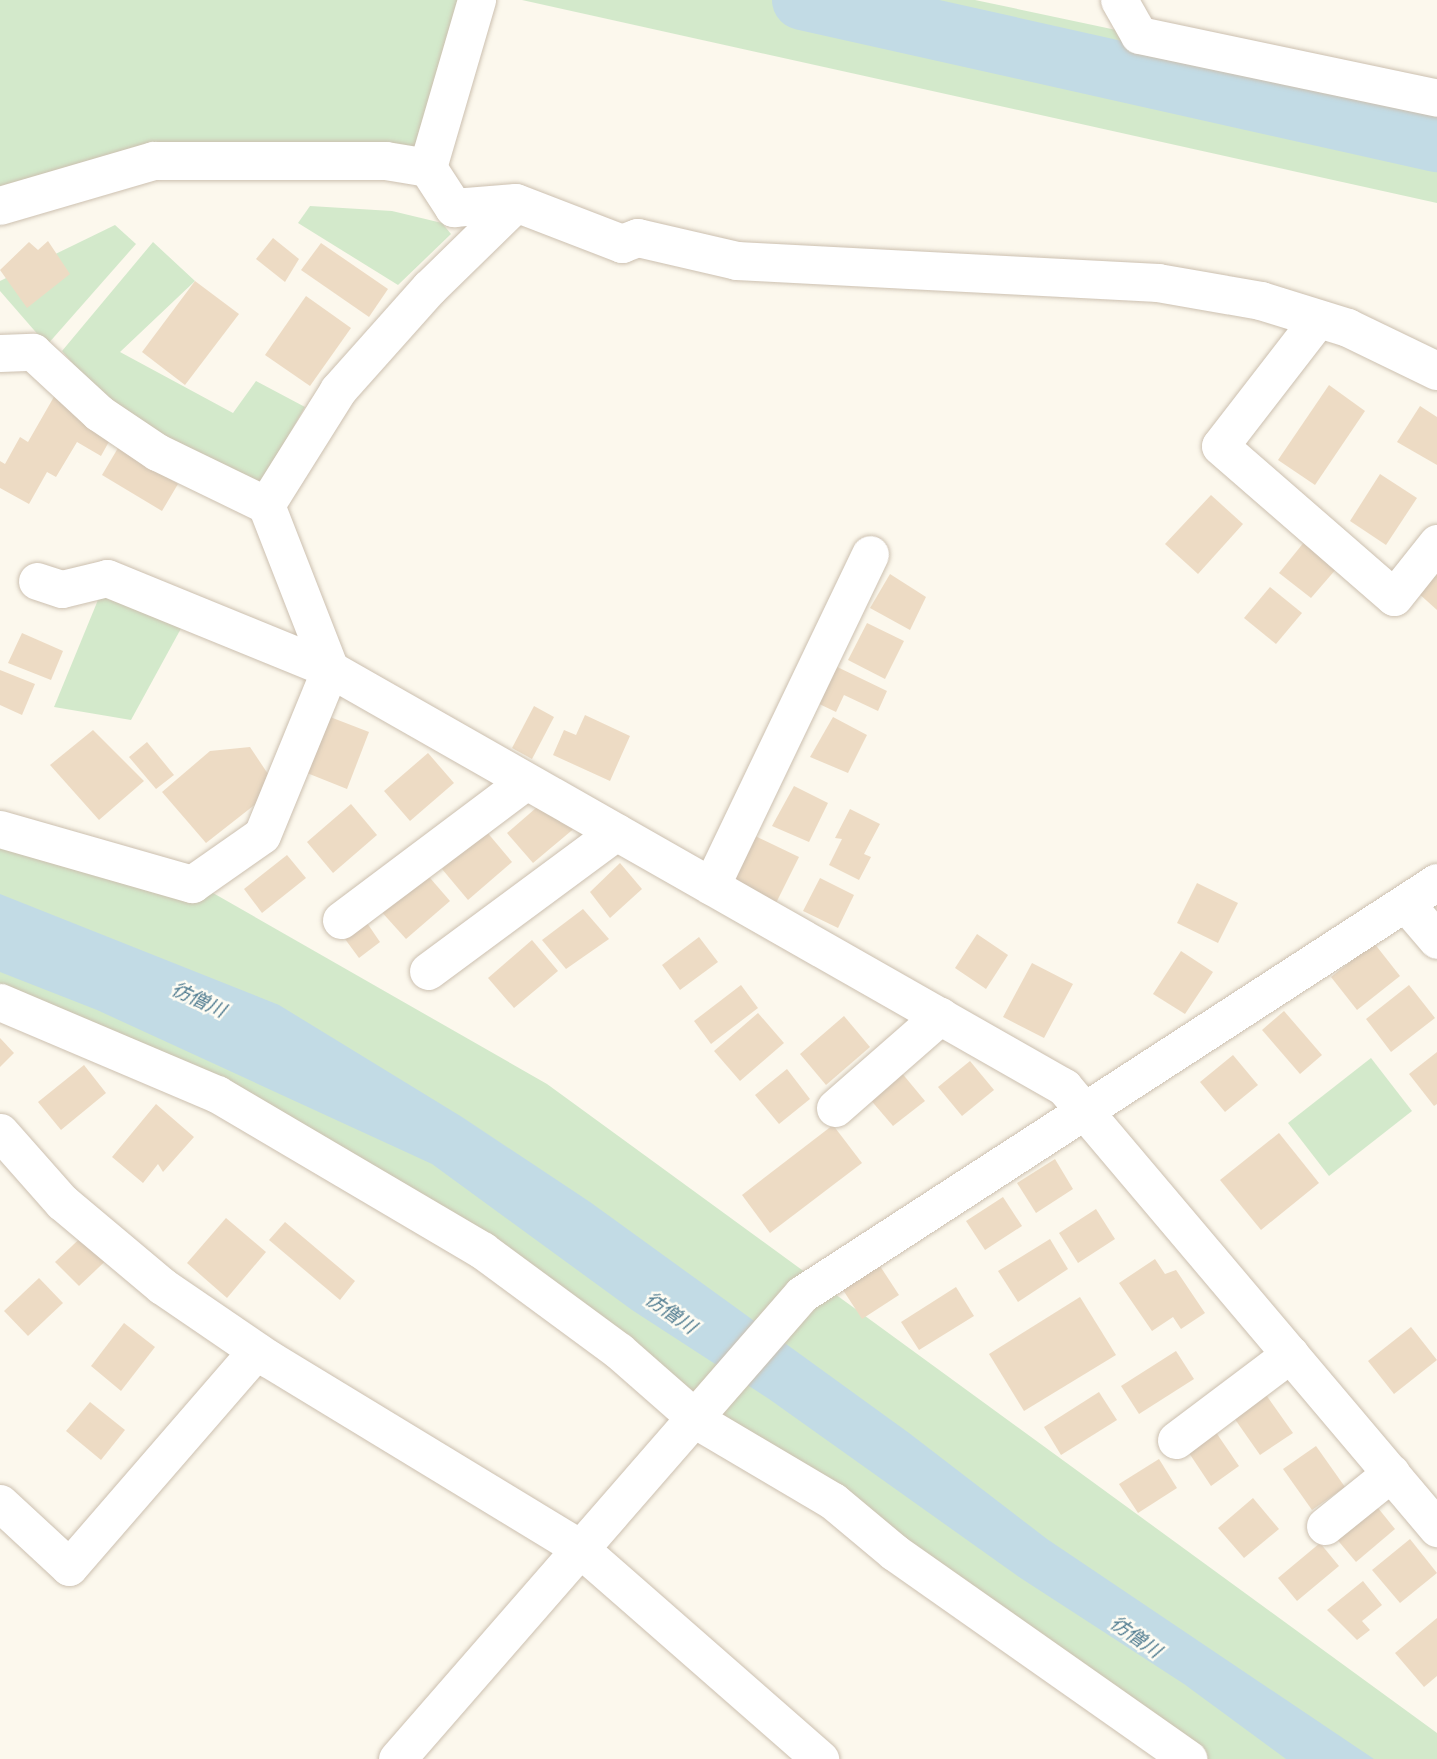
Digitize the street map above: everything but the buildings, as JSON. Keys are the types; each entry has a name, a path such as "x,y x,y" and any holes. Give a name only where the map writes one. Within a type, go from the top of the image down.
{"street":[{"path":"428,168 477,0"},
{"path":"1119,0 1139,34 1437,98"},
{"path":"0,206 154,161 386,161 428,168 454,208 516,204 622,244 638,238 737,261 1158,283 1261,302 1318,319 1437,371"},
{"path":"267,505 338,390 429,288 516,204"},
{"path":"1318,319 1220,446 1394,597 1437,543"},
{"path":"0,353 33,352 99,413 157,452 267,505 330,669 262,835 192,884 0,829"},
{"path":"711,886 870,554"},
{"path":"37,581 62,589 107,578 330,669 1064,1087 1437,1528"},
{"path":"341,920 526,781"},
{"path":"428,971 616,832"},
{"path":"397,1759 578,1547 703,1410 802,1294 1408,905 1437,882"},
{"path":"1408,905 1437,940"},
{"path":"0,1002 217,1094 423,1213 502,1264 833,1502 894,1552 1188,1759"},
{"path":"835,1108 940,1016"},
{"path":"0,1132 72,1210 162,1286 256,1350 578,1547 820,1759"},
{"path":"0,1503 69,1567 256,1350"},
{"path":"1176,1440 1290,1354"},
{"path":"1325,1526 1391,1473"}],"green space":[{"path":"0,0 470,0 428,168 174,143 0,193"},
{"path":"522,0 975,0 1437,98 1437,203"},
{"path":"310,206 392,211 442,223 451,234 398,285 298,223"},
{"path":"115,225 136,244 47,345 0,291 0,281"},
{"path":"153,242 195,281 120,352 233,413 256,381 305,407 261,483 150,429 87,380 62,351"},
{"path":"107,578 190,612 131,720 54,707"},
{"path":"0,832 213,893 547,1084 1437,1733 1437,1759 1188,1759 887,1545 612,1327 289,1126 0,1006"},
{"path":"1371,1058 1412,1111 1329,1176 1288,1123"}],"water":[{"name":"彷僧川","path":"0,894 279,1005 462,1117 590,1202 909,1433 1047,1539 1374,1759 1286,1759 1184,1684 1019,1577 769,1399 632,1310 432,1164 97,1010 0,972"}],"waterway":[{"path":"802,0 1437,142"}]}
